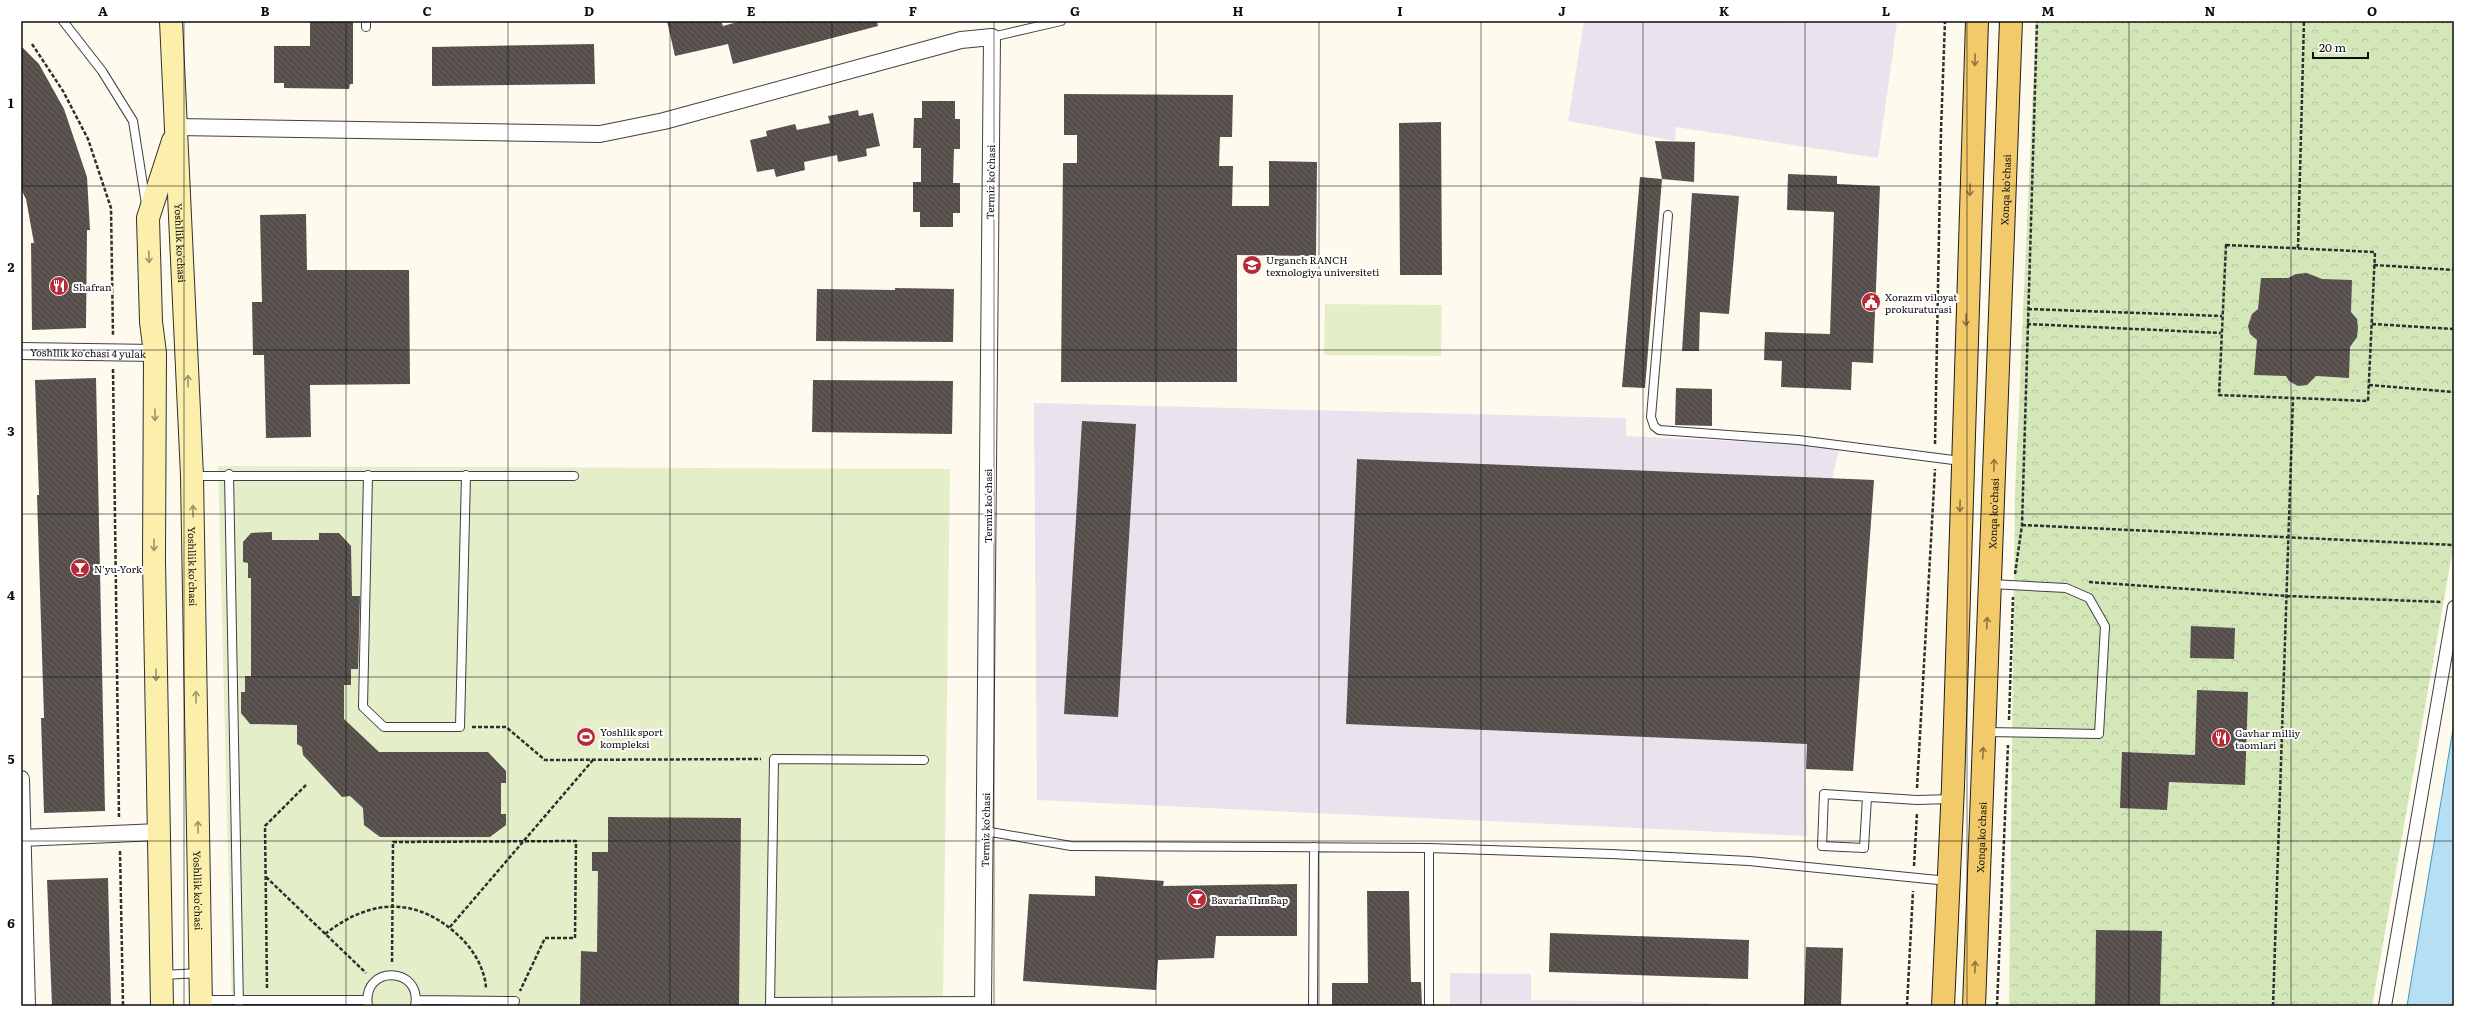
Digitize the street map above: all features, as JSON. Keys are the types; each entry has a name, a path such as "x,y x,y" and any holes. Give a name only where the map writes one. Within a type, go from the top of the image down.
{"main road":[{"name":"Yoshllik ko'chasi","path":"171,21 178,127 192,476 201,1003"},
{"path":"1943,1006 1953,792 1961,461 1972,121 1977,21"},
{"name":"Xonqa ko'chasi","path":"1974,1006 1981,787 2011,21"},
{"path":"1972,121 2007,120"},
{"path":"162,1006 154,560 155,353 151,322 148,218 178,127"},
{"path":"1953,792 1981,787"}],"street":[{"path":"178,127 600,134 664,121 961,40 992,37"},
{"name":"Termiz ko'chasi","path":"983,1004 992,37"},
{"name":"Yoshllik ko'chasi 4 yulak","path":"21,350 155,353"},
{"path":"2385,1006 2450,605"},
{"path":"21,779 21,838 27,1006"},
{"path":"21,838 159,832"}],"lane":[{"path":"63,21 102,71 133,121 148,218"},
{"path":"992,37 1061,21"},
{"path":"1668,214 1651,417 1654,426 1659,430 1798,440 1935,459 1961,461"},
{"path":"192,476 229,474 574,476"},
{"path":"229,474 239,1003"},
{"path":"368,476 363,707 384,727 460,727 466,475"},
{"path":"1984,732 2099,734 2105,626 2089,598 2066,588 1989,584"},
{"path":"924,760 774,759 770,1004 983,1004"},
{"path":"1867,797 1864,848 1822,846 1824,794 1917,800 1953,792"},
{"path":"985,832 1071,846 1429,848 1749,861 1949,881"},
{"path":"1313,1006 1314,848"},
{"path":"1429,848 1429,1006"},
{"path":"162,976 200,973"},
{"path":"201,1003 239,1003 268,1000 367,1003 368,992 374,982 384,976 392,974 406,979 415,992 416,1003 487,1000 515,1001"}],"path":[{"path":"1907,1006 1935,459 1940,146 1945,21"},
{"path":"1997,1006 2013,586 2022,525 2036,21"},
{"path":"2298,249 2304,21"},
{"path":"32,44 63,91 88,139 111,208 119,834 123,1006"},
{"path":"2226,245 2375,252 2374,265 2368,401 2219,395 2226,245"},
{"path":"2374,265 2454,270"},
{"path":"2028,309 2222,316"},
{"path":"2027,324 2221,334"},
{"path":"2372,324 2454,329"},
{"path":"2369,385 2454,392"},
{"path":"2273,1006 2293,398"},
{"path":"2022,525 2454,545"},
{"path":"2084,582 2287,596 2450,605"},
{"path":"460,727 506,727 545,760 774,759"},
{"path":"450,927 593,759"},
{"path":"268,1000 265,826 307,784"},
{"path":"392,974 393,842 576,842 575,938 545,938 515,1001"},
{"path":"266,877 374,982"},
{"path":"325,934 352,915 369,909 393,906 413,908 434,916 450,927 467,943 480,964 486,985 487,1000"}],"shaded area":[{"path":"1584,21 1897,23 1878,158 1676,127 1675,141 1568,121"},
{"path":"1034,403 1626,418 1626,436 1840,446 1832,479 1874,480 1853,771 1806,769 1807,836 1037,800"},
{"path":"1450,973 1531,974 1531,1000 1710,1003 1710,1006 1450,1006"}],"green space":[{"path":"2036,21 2454,21 2454,543 2372,1006 2009,1006 2015,491"},
{"path":"1325,304 1442,305 1441,356 1324,355"},
{"name":"Yoshlik sport kompleksi","path":"218,466 950,469 943,1006 232,1006"}],"water":[{"path":"2454,723 2454,1006 2407,1006"}],"building":[{"path":"310,21 353,21 353,84 350,84 349,89 284,88 284,83 274,83 274,46 310,46"},
{"path":"667,21 721,21 723,26 741,21 877,21 878,26 733,64 728,44 675,56"},
{"path":"594,44 595,84 432,86 432,47"},
{"path":"21,46 39,64 64,109 87,177 90,230 87,230 86,328 32,330 31,243 34,243 26,199 21,189"},
{"path":"1064,94 1233,95 1232,137 1220,137 1219,166 1233,166 1232,206 1269,206 1269,161 1317,162 1316,256 1237,255 1237,382 1061,382 1063,163 1077,163 1077,135 1064,135"},
{"path":"922,101 955,101 955,119 960,119 960,149 954,149 953,183 960,183 960,213 953,213 953,227 920,227 920,212 913,212 913,182 921,182 921,148 913,148 914,118 922,118"},
{"path":"858,110 859,116 873,113 880,146 866,149 867,156 838,162 837,155 804,162 805,170 776,177 774,169 757,172 750,140 767,136 766,131 795,124 797,130 830,123 828,116"},
{"path":"1441,122 1442,275 1400,275 1399,123"},
{"path":"1655,141 1695,142 1694,182 1662,179"},
{"path":"1788,174 1837,176 1837,184 1880,186 1873,363 1852,362 1851,390 1781,387 1782,361 1764,360 1765,332 1830,334 1834,212 1787,210"},
{"path":"1640,177 1662,179 1645,388 1622,387"},
{"path":"1692,193 1739,196 1729,314 1700,312 1699,351 1682,351"},
{"path":"306,214 307,270 409,270 410,384 310,385 311,437 266,438 264,355 253,355 252,302 262,302 260,215"},
{"path":"2307,273 2322,279 2352,280 2351,312 2357,319 2358,328 2357,337 2350,347 2349,378 2316,376 2307,385 2298,386 2289,381 2286,376 2254,375 2257,340 2250,334 2248,326 2252,314 2258,309 2261,278 2288,278 2296,274"},
{"path":"895,288 954,289 953,342 816,341 817,289 895,290"},
{"path":"96,378 105,811 44,813 41,718 44,718 35,380"},
{"path":"813,380 953,381 952,434 812,432"},
{"path":"1676,388 1712,389 1712,426 1675,425"},
{"path":"1082,421 1136,424 1118,717 1064,714"},
{"path":"1357,459 1874,480 1853,771 1806,769 1807,744 1346,724"},
{"path":"272,532 272,540 319,540 319,533 339,533 351,546 352,596 360,596 358,669 351,669 351,685 344,685 344,719 379,752 488,752 506,771 506,783 501,783 501,814 506,814 506,825 490,837 380,837 364,825 363,808 350,796 342,797 303,755 302,747 297,744 297,725 250,724 241,713 241,692 245,692 245,676 251,676 251,578 248,578 248,563 243,562 243,542 251,533"},
{"path":"2191,626 2235,628 2234,659 2190,658"},
{"path":"2197,690 2248,692 2245,785 2169,782 2167,810 2120,808 2122,752 2195,755"},
{"path":"608,817 741,818 739,1006 580,1006 581,951 597,952 598,871 592,871 592,852 608,852"},
{"path":"1095,876 1164,881 1163,886 1297,884 1297,936 1216,936 1214,958 1158,960 1156,990 1023,981 1029,894 1095,896"},
{"path":"108,878 111,1006 52,1006 47,880"},
{"path":"1367,891 1409,891 1411,982 1421,982 1422,1006 1332,1006 1332,983 1368,983"},
{"path":"2096,930 2162,931 2160,1006 2095,1006"},
{"path":"1550,933 1749,940 1748,979 1549,972"},
{"path":"1806,947 1843,948 1841,1006 1804,1006"}],"place":[{"name":"Urganch RANCH texnologiya universiteti","path":"1252,265"},
{"name":"Shafran","path":"59,286"},
{"name":"Xorazm viloyat prokuraturasi","path":"1871,302"},
{"name":"N'yu-York","path":"80,568"},
{"name":"Yoshlik sport kompleksi","path":"586,737"},
{"name":"Gavhar milliy taomlari","path":"2221,738"},
{"name":"Bavaria ПивБар","path":"1197,899"}]}
